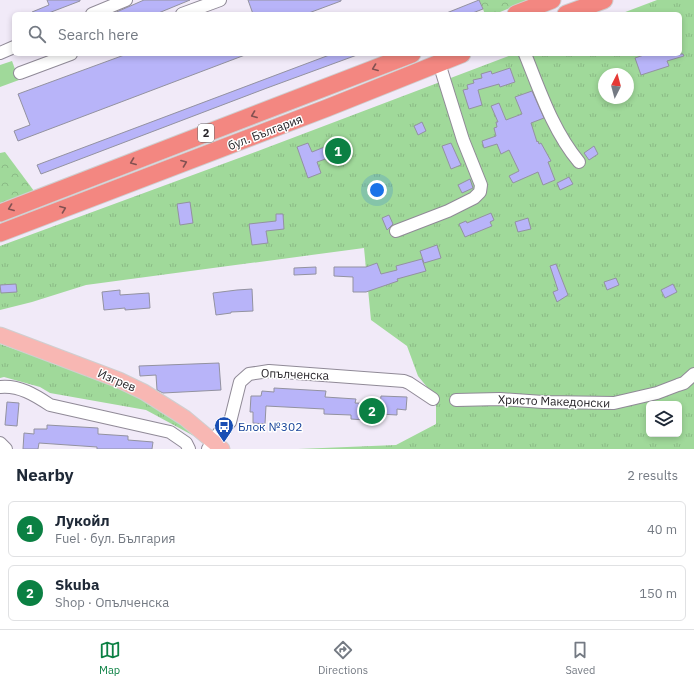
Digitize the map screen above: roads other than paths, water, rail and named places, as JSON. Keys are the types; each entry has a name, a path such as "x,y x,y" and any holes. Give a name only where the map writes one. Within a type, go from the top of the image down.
{"highway":[{"path":"521,12 552,0"},
{"path":"571,12 604,0"},
{"name":"бул. България","path":"0,213 407,56"},
{"name":"бул. България","path":"0,233 327,108 457,56"}],"main road":[{"name":"Изгрев","path":"0,335 120,380 144,392 185,418 215,446"}],"street":[{"path":"97,12 126,0"},
{"path":"187,12 220,0"},
{"path":"0,53 12,48"},
{"path":"20,73 66,56"},
{"path":"526,56 549,113 569,150 579,162"},
{"path":"396,231 448,211 474,198 480,192 481,185 463,140 439,63"},
{"name":"Опълченска","path":"215,446 221,430 230,422 240,382 249,374 269,371 404,381 410,383 433,399"},
{"name":"Христо Македонски","path":"456,400 500,399 543,402 614,403 657,393 684,383 694,374"},
{"path":"0,387 6,386 23,389 50,405 170,432 186,443 189,449"},
{"path":"0,443 6,449"}],"place":[{"name":"Лукойл","path":"338,151"},
{"name":"Skuba","path":"372,411"},
{"name":"Блок №302","path":"224,443"}]}
